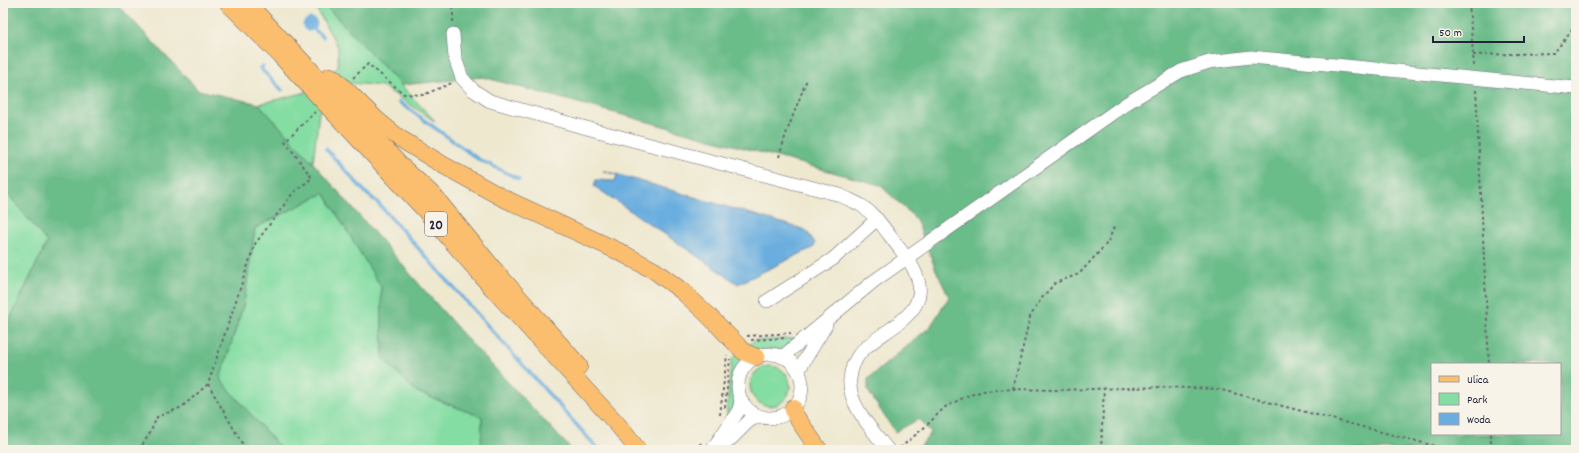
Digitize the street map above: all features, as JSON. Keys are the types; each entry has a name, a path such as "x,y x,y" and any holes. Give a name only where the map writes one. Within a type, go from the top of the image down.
{"main road":[{"name":"20","path":"228,3 280,55 424,209 494,290 618,425 638,450"},
{"name":"20","path":"247,3 400,165 434,196 491,266 652,450"},
{"path":"303,62 334,78 377,120 399,138 466,179 551,221 620,252 655,271 682,291 708,314 744,352 756,357"},
{"path":"793,408 794,415 819,450"}],"street":[{"path":"453,34 455,58 462,78 473,90 490,101 511,108 833,193 862,206 877,219 915,271 919,282 919,295 912,311 860,353 854,364 849,380 855,404 862,417 888,450"},
{"path":"782,357 805,337 832,317 862,290 906,258 1127,103 1181,71 1209,62 1251,57 1576,88"},
{"path":"767,301 833,259 877,219"},
{"path":"798,371 832,317"},
{"path":"771,354 782,357 793,364 798,371 801,381 801,392 793,408 780,416 769,418 759,416 751,411 741,400 738,391 740,375 749,362 756,357 771,354"},
{"path":"712,450 739,410 741,400"},
{"path":"717,450 749,421 759,416"}],"path":[{"path":"453,34 455,3"},
{"path":"1469,3 1475,79 1489,363"},
{"path":"1473,55 1554,53 1576,25"},
{"path":"352,79 368,64 404,94 423,95 462,78"},
{"path":"779,156 807,79"},
{"path":"139,450 150,433 157,417 182,408 208,384 255,244 293,192 312,178 285,141 318,109"},
{"path":"1013,389 1030,317 1041,299 1055,283 1079,274 1108,242 1114,227"},
{"path":"744,337 786,334 797,330"},
{"path":"717,421 722,409 728,352"},
{"path":"725,413 729,362 732,357"},
{"path":"208,384 246,450"},
{"path":"1101,450 1104,388"},
{"path":"897,450 926,426 945,407 967,396 983,391 1013,389 1057,390 1104,388 1218,389 1450,450"},
{"path":"1491,435 1491,450"},
{"path":"696,450 705,438"}],"green space":[{"path":"3,3 116,3 198,90 259,104 315,165 468,340 572,450 481,450 482,417 417,392 383,359 381,287 324,193 255,228 244,303 220,379 282,450 3,450 3,334 47,242 3,188"},
{"path":"313,3 323,3 436,122 382,86 351,83 319,112 313,163 259,104 307,92 338,67 338,47"},
{"path":"323,3 1576,3 1576,450 920,450 919,448 931,433 919,419 895,432 868,391 868,379 930,327 949,297 936,270 916,219 880,185 483,77 401,85"},
{"path":"3,188 47,242 3,334"},
{"path":"324,193 381,287 383,359 417,392 482,417 481,450 282,450 220,379 244,303 255,228"},
{"path":"798,338 780,351 768,349 760,350 746,346 754,341"},
{"path":"737,354 743,362 736,373 734,380 735,401 733,409 726,421 731,363"},
{"path":"766,366 774,366 781,369 787,375 790,386 787,397 781,403 774,406 766,406 759,403 753,397 750,390 750,382 753,375 759,369"}],"water":[{"path":"603,171 606,171 806,230 815,243 814,247 738,284 594,186 596,180 615,181 617,175"}],"waterway":[{"path":"307,27 309,25 323,37"},
{"path":"263,66 260,68 282,90"},
{"path":"399,102 478,159 519,179"},
{"path":"326,149 367,194 376,201 599,450"}]}
